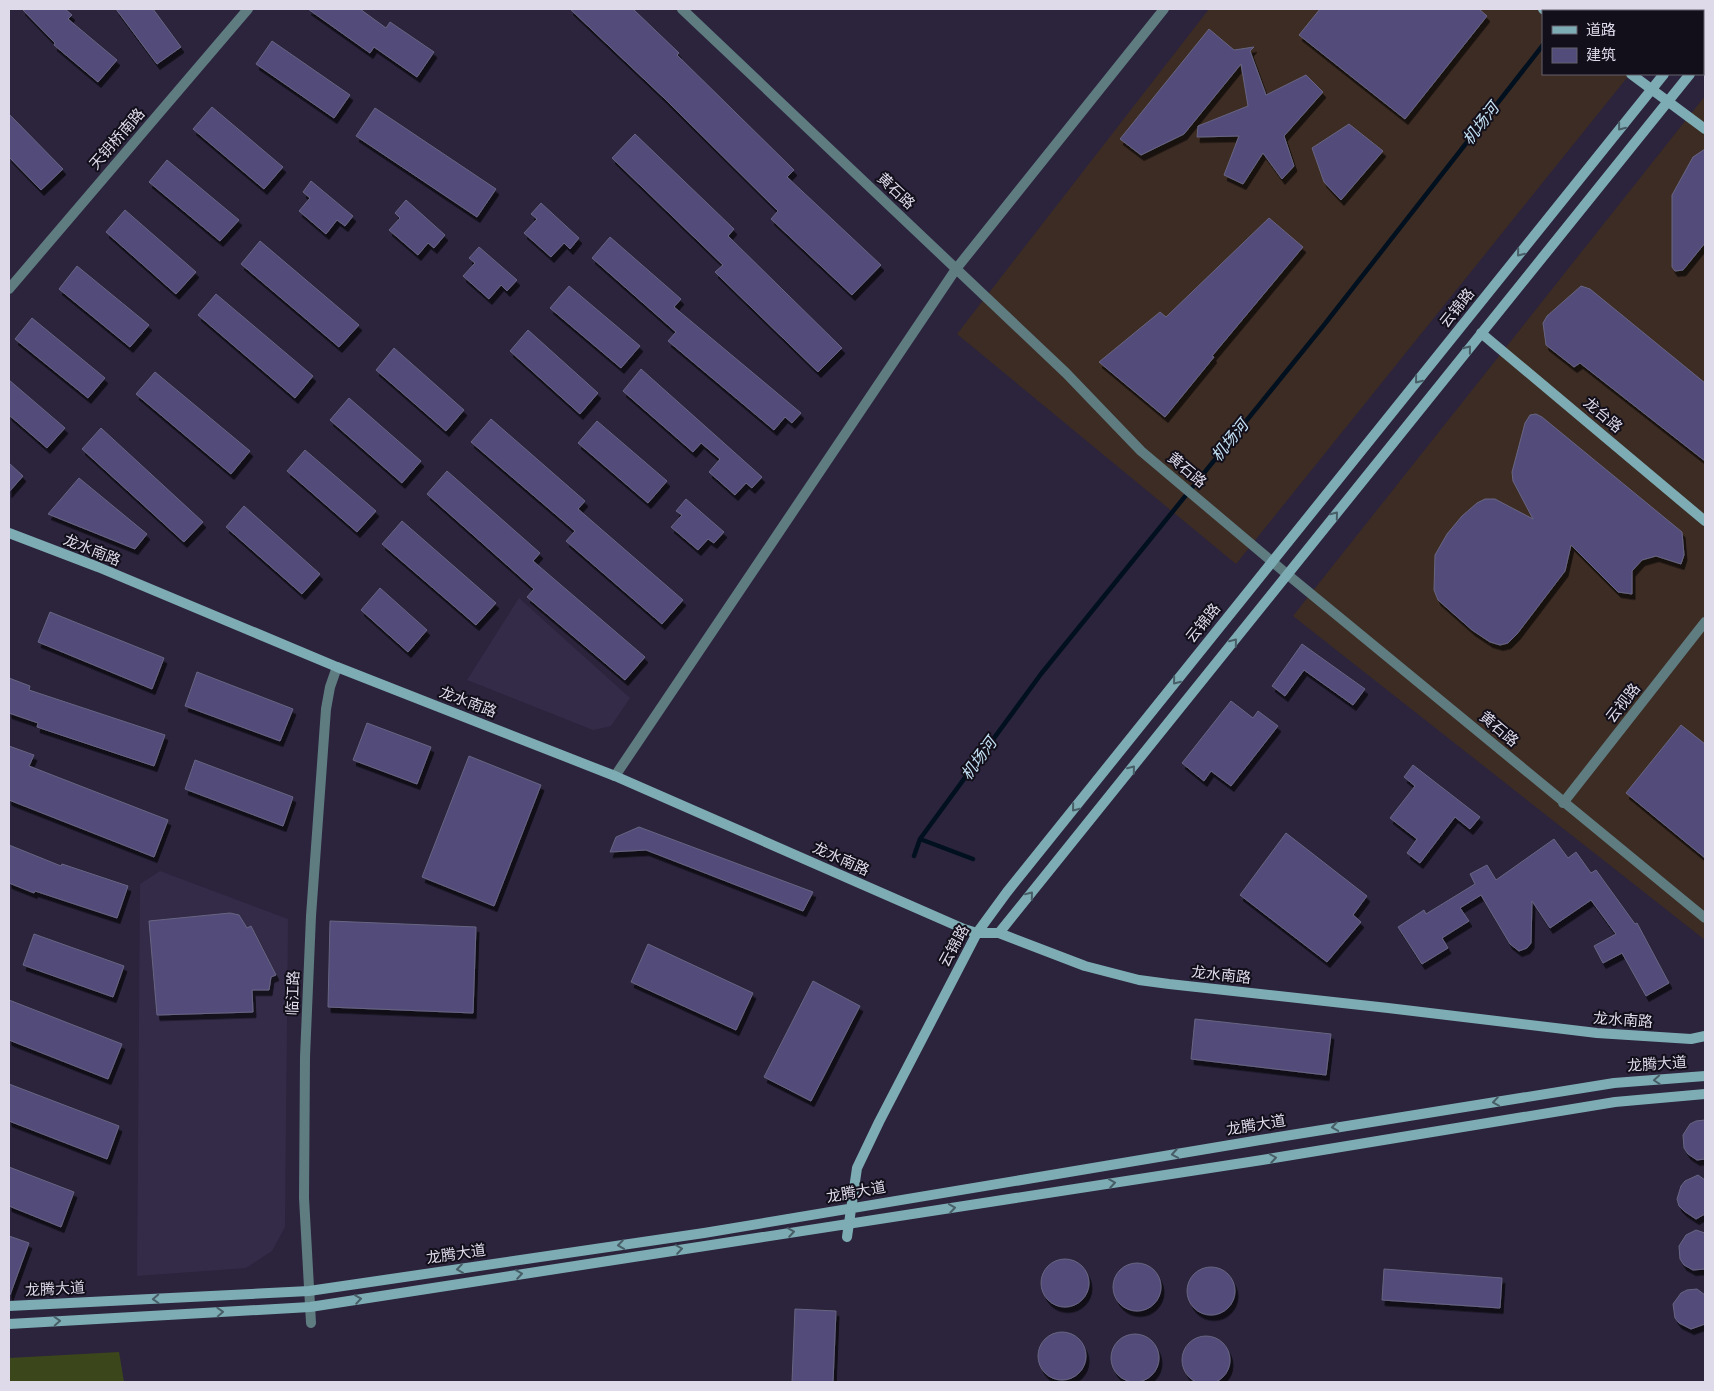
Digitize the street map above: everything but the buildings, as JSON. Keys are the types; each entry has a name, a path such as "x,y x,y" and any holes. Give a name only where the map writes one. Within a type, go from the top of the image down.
{"main road":[{"path":"1632,75 1705,129"},
{"name":"云锦路","path":"847,1237 857,1168 977,934 1013,884 1663,75"},
{"path":"999,933 1689,75"},
{"name":"龙台路","path":"1481,333 1705,521"},
{"name":"龙水南路","path":"9,533 98,567 337,667 615,776 977,934 999,933 1085,966 1139,980 1597,1034 1691,1038 1705,1036"},
{"name":"龙腾大道","path":"9,1306 309,1291 704,1233 1614,1082 1705,1076"},
{"name":"龙腾大道","path":"9,1324 310,1307 1262,1160 1616,1102 1705,1094"}],"street":[{"name":"天钥桥南路","path":"9,289 248,9"},
{"name":"黄石路","path":"682,9 1066,373 1141,451 1288,575 1705,918"},
{"path":"615,776 956,268 1164,9"},
{"name":"云视路","path":"1563,802 1705,622"},
{"name":"临江路","path":"311,1323 305,1227 305,1057 310,935 326,709 330,687 337,667"}],"shaded area":[{"path":"1209,9 1682,9 1542,10 1542,75 1629,75 1236,564 957,334"},
{"path":"1705,96 1705,940 1293,616"},
{"path":"519,598 630,698 611,726 593,730 467,680"},
{"path":"160,871 288,919 285,1227 272,1251 246,1268 137,1276 140,884"}],"green space":[{"path":"119,1352 124,1382 9,1382 9,1358"}],"waterway":[{"name":"机场河","path":"914,856 920,839 1041,674 1324,325 1542,46"},
{"name":"机场河","path":"920,839 973,859"}]}
